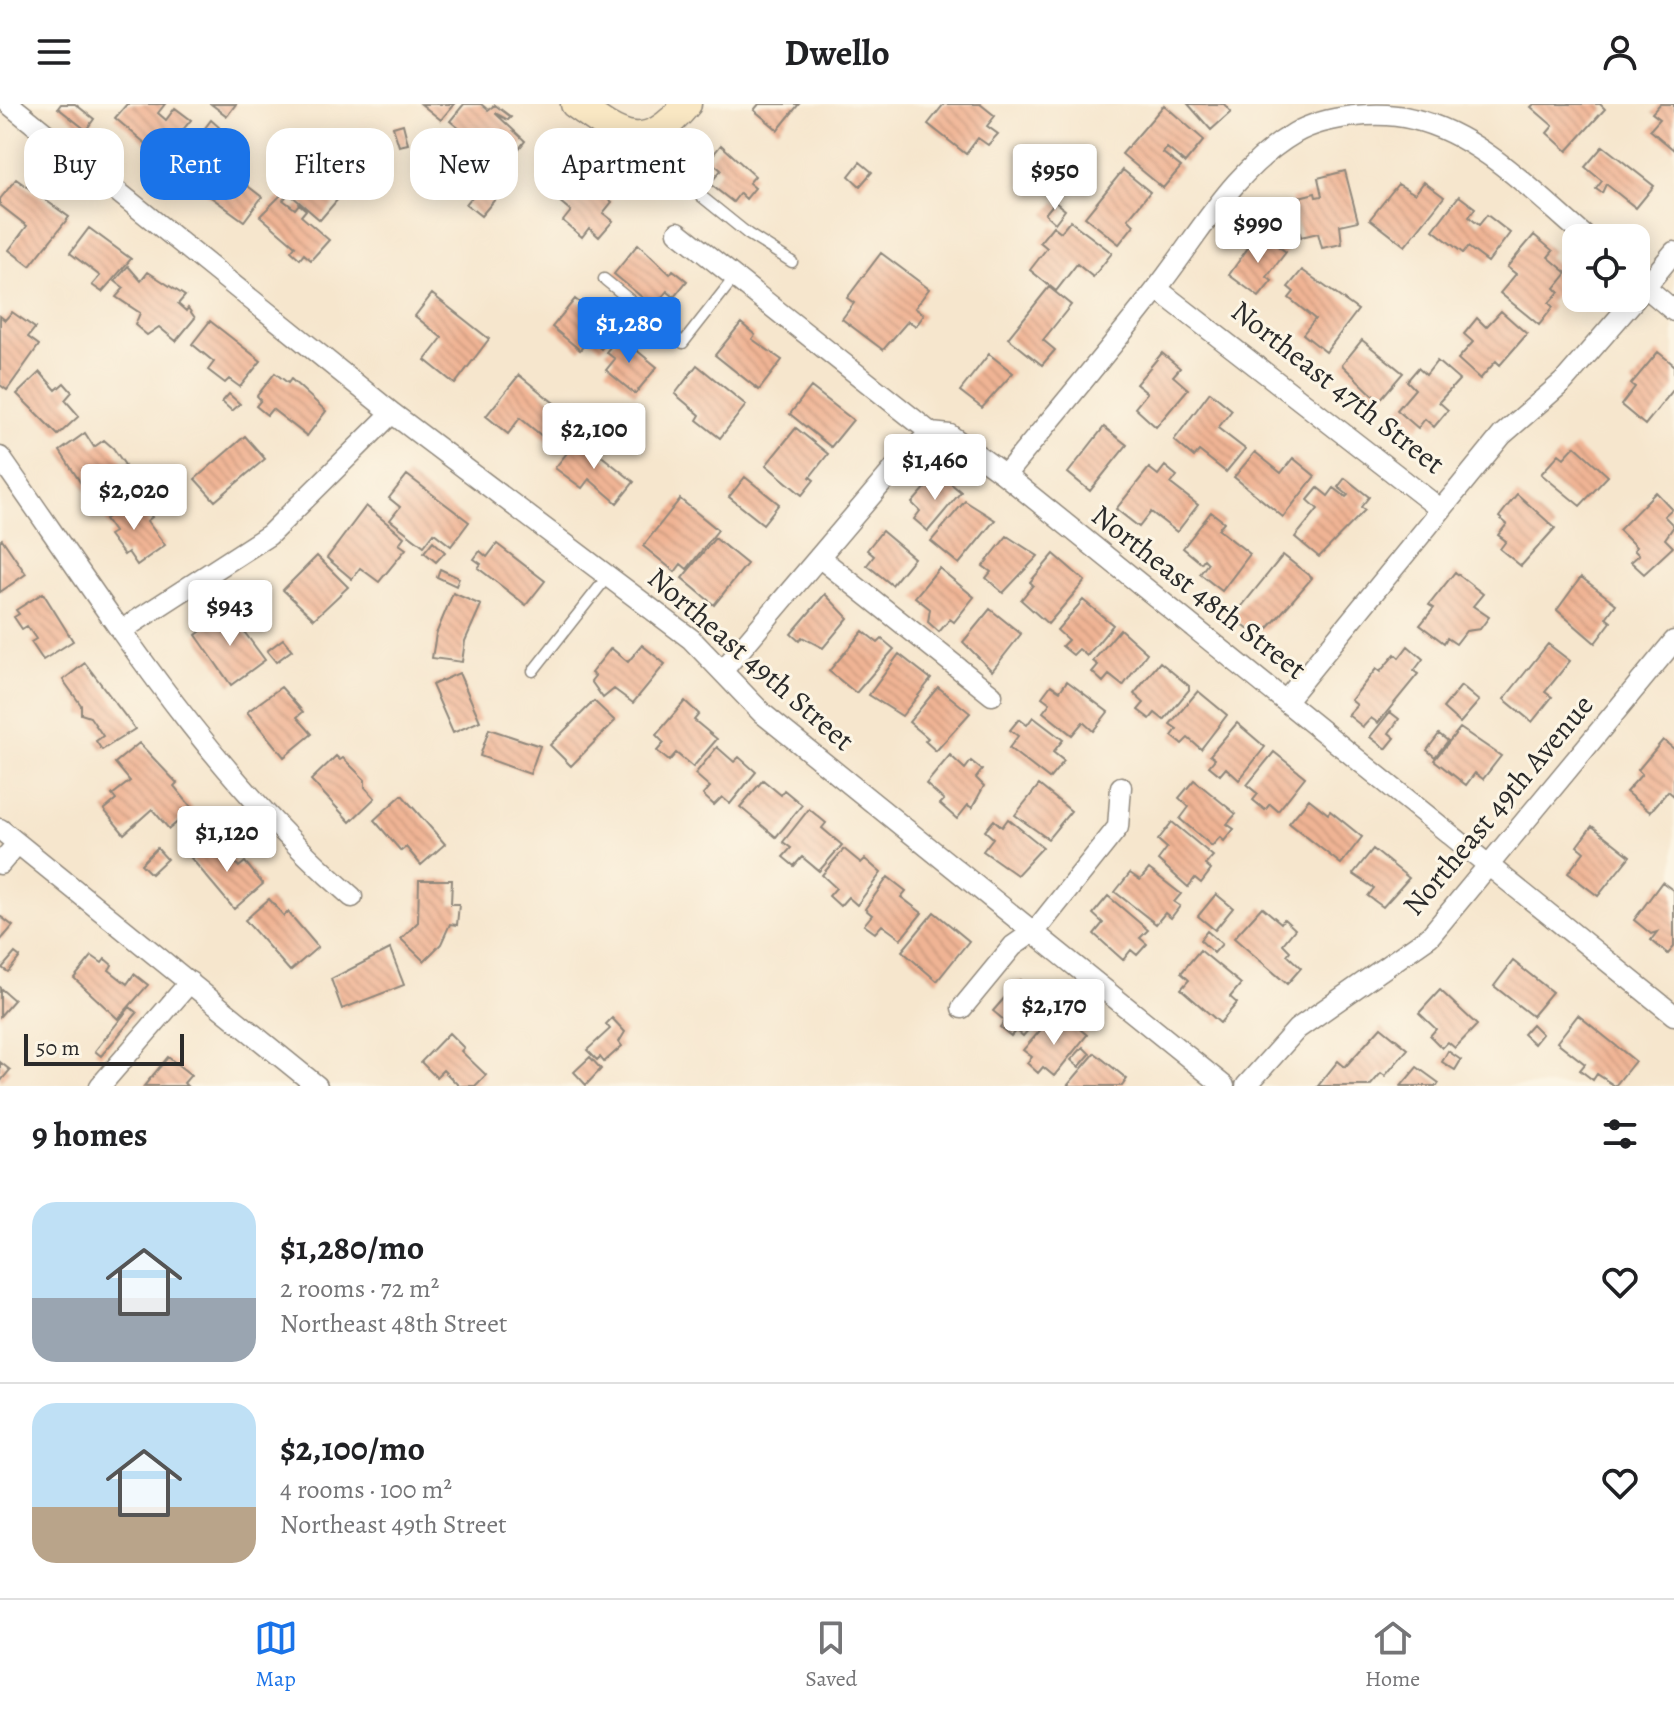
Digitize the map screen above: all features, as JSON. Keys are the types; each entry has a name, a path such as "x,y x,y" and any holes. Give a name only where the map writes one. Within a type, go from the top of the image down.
{"street":[{"name":"Northeast 49th Street","path":"9,104 392,413 691,639 724,669 762,713 1036,930 1224,1086"},
{"path":"575,104 614,128"},
{"path":"659,128 687,104"},
{"path":"1005,475 1157,289 1238,181 1266,152 1298,131 1367,113 1414,119 1459,137 1497,162 1570,224"},
{"name":"Northeast 48th Street","path":"678,232 931,433 950,435 1005,475 1287,699 1674,1015"},
{"path":"1650,277 1674,252"},
{"name":"Northeast 47th Street","path":"1157,289 1439,508"},
{"path":"1650,297 1674,311"},
{"path":"1287,699 1439,508 1502,435 1564,381 1620,312"},
{"path":"122,630 269,535 392,413"},
{"path":"724,669 904,457 931,433"},
{"path":"0,457 122,630 209,746 304,856 352,897"},
{"path":"819,557 992,695"},
{"name":"Northeast 49th Avenue","path":"1246,1086 1297,1029 1430,936 1674,641"},
{"path":"962,1008 1013,946 1036,930 1118,827 1121,787"},
{"path":"0,829 317,1086"},
{"path":"0,864 17,844"},
{"path":"100,1086 190,982"}],"lane":[{"path":"706,200 748,234 792,262"},
{"path":"604,279 683,343 734,278"},
{"path":"533,671 608,576"}],"building":[{"path":"61,104 75,104 94,119 87,128 83,128 58,108"},
{"path":"127,104 165,104 158,113 166,120 175,108 191,120 184,128 140,128 140,139 115,118"},
{"path":"211,104 236,104 227,116"},
{"path":"421,104 454,104 441,120"},
{"path":"464,104 481,104 488,110 495,105 511,117 508,120 495,113 511,128 459,128 450,121"},
{"path":"759,104 799,104 778,130 754,110"},
{"path":"944,104 980,104 995,116 987,126 998,134 988,145 978,138 966,154 928,124"},
{"path":"1188,104 1224,104 1231,112 1211,130"},
{"path":"1534,104 1600,104 1605,109 1567,151 1547,133 1553,126 1531,107"},
{"path":"1660,104 1674,104 1674,150 1650,130 1660,119 1652,113"},
{"path":"1164,105 1204,140 1185,163 1167,148 1163,153 1181,167 1163,188 1122,154"},
{"path":"211,120 219,127 218,128 205,128"},
{"path":"403,124 408,144 399,146 393,127"},
{"path":"518,134 525,141 518,150"},
{"path":"721,145 755,176 749,183 755,188 746,199 740,193 733,202 714,187 714,179 721,170 714,164 714,154"},
{"path":"1603,146 1654,186 1636,208 1606,184 1602,193 1596,189 1602,181 1585,167"},
{"path":"860,162 872,172 860,186 849,176"},
{"path":"1123,170 1150,192 1128,219 1134,225 1119,244 1085,217"},
{"path":"1345,171 1358,221 1340,225 1342,244 1322,248 1318,233 1301,237 1291,199 1315,193 1316,197 1322,196 1318,178"},
{"path":"16,179 24,185 24,200 45,200 69,217 30,266 9,250 27,226 0,205 0,199"},
{"path":"1424,182 1444,197 1405,246 1370,219 1398,184 1415,194"},
{"path":"250,188 262,197 244,221 215,200 250,200"},
{"path":"1459,196 1475,208 1469,217 1479,225 1487,215 1510,233 1488,262 1468,247 1463,253 1433,230"},
{"path":"276,200 283,200 295,209 299,204 306,210 301,216 329,240 311,260 304,254 300,259 291,251 295,246 260,216"},
{"path":"297,200 337,200 320,220"},
{"path":"469,200 494,200 481,216 466,204"},
{"path":"558,200 610,200 612,202 603,213 613,221 599,237 589,228 582,237 563,221 571,211"},
{"path":"1055,202 1065,210 1055,223 1045,214"},
{"path":"1070,221 1112,253 1093,277 1077,264 1056,291 1030,270 1047,248 1040,242 1053,226 1061,232"},
{"path":"89,228 131,259 102,292 92,285 100,276 70,253"},
{"path":"1259,232 1286,252 1267,277 1272,281 1259,297 1229,275"},
{"path":"1534,235 1553,251 1548,257 1562,269 1562,279 1555,288 1559,292 1549,303 1553,307 1539,325 1500,293 1516,274 1507,267"},
{"path":"638,244 670,274 673,270 687,281 674,297 667,291 654,307 614,274"},
{"path":"881,253 929,289 915,308 924,315 916,326 908,321 883,350 842,319 854,303 847,298"},
{"path":"128,266 141,281 148,272 185,296 178,304 186,311 188,308 195,318 176,341 159,327 147,335 135,325 140,313 116,297 124,288 115,281"},
{"path":"1302,270 1358,310 1326,352 1303,334 1315,319 1289,298 1294,292 1288,287"},
{"path":"1049,287 1071,305 1043,340 1055,350 1042,365 1008,338"},
{"path":"432,294 489,339 455,384 425,360 442,338 415,316"},
{"path":"575,299 615,331 601,349 589,339 580,350 552,327"},
{"path":"1501,311 1527,334 1500,365 1496,361 1480,379 1458,359 1473,342 1464,334 1477,318 1486,327"},
{"path":"12,312 35,328 28,337 39,345 7,390 0,385 0,316 5,320"},
{"path":"210,321 261,361 240,387 229,379 225,383 208,370 214,362 192,344"},
{"path":"741,323 755,335 752,339 782,360 759,390 715,355"},
{"path":"619,336 657,367 635,394 606,370 615,359 606,352"},
{"path":"1362,340 1403,373 1379,401 1342,365"},
{"path":"1658,352 1674,365 1674,389 1645,425 1621,405 1635,387 1631,384"},
{"path":"1162,353 1180,368 1173,376 1188,389 1156,427 1135,408 1147,393 1136,384"},
{"path":"989,354 1013,373 982,408 960,391"},
{"path":"1437,361 1459,380 1439,402 1448,410 1434,427 1425,419 1418,428 1397,410 1415,389 1407,381 1418,368 1426,375"},
{"path":"697,365 746,405 720,438 697,420 700,415 675,394"},
{"path":"40,372 56,390 64,383 72,392 65,400 79,416 58,435 17,394"},
{"path":"275,373 288,383 291,379 326,411 307,436 272,409 267,415 256,406 261,400 257,396"},
{"path":"519,375 569,415 548,441 520,418 508,434 486,416"},
{"path":"811,387 853,420 831,447 790,414"},
{"path":"1210,392 1232,410 1218,428 1245,449 1226,472 1199,451 1194,457 1174,440"},
{"path":"229,394 240,404 232,411 222,402"},
{"path":"1104,427 1127,445 1090,491 1068,473"},
{"path":"796,428 828,454 810,477 814,480 802,495 766,465"},
{"path":"85,433 94,447 104,440 113,448 125,465 118,470 130,487 99,511 60,451"},
{"path":"245,436 265,459 215,501 195,479"},
{"path":"579,438 634,482 617,503 589,479 582,488 555,468"},
{"path":"1575,446 1608,476 1580,506 1541,474 1559,454 1564,458"},
{"path":"1255,452 1281,473 1293,458 1315,476 1283,517 1234,477"},
{"path":"1165,466 1177,476 1171,484 1198,505 1177,532 1151,512 1139,527 1116,509 1149,468 1158,475"},
{"path":"407,475 469,522 451,546 434,533 424,546 390,520 400,507 389,498"},
{"path":"745,477 779,504 763,524 729,497"},
{"path":"935,477 941,481 944,478 961,492 928,531 914,519 920,511 912,503"},
{"path":"1345,478 1369,497 1361,507 1365,510 1319,557 1295,537 1318,509 1308,500 1318,488 1328,496 1334,488 1346,497 1348,495 1338,487"},
{"path":"1656,492 1672,509 1664,516 1674,526 1665,539 1673,547 1644,574 1631,562 1639,555 1634,550 1636,547 1619,530"},
{"path":"1517,494 1555,528 1521,566 1500,549 1506,541 1498,535 1507,524 1499,517"},
{"path":"137,498 152,517 147,521 165,545 137,565 128,552 124,555 109,535 114,532 105,519"},
{"path":"680,499 718,530 687,569 681,564 675,572 643,546"},
{"path":"965,501 995,520 959,564 931,541"},
{"path":"366,506 404,537 399,544 406,549 379,582 360,568 352,579 327,558"},
{"path":"1211,512 1224,522 1218,529 1250,554 1222,591 1200,574 1208,563 1204,559 1201,563 1183,548"},
{"path":"882,531 914,558 892,585 867,565 874,556 867,550"},
{"path":"1007,536 1038,556 1003,593 986,578 991,572 983,566"},
{"path":"715,538 747,564 714,605 682,578"},
{"path":"2,539 26,574 0,592 0,541"},
{"path":"433,541 445,552 436,562 424,552"},
{"path":"497,544 545,581 526,605 478,568 481,564 474,559 480,551 487,557"},
{"path":"1054,554 1085,581 1048,624 1021,600 1033,585 1030,582"},
{"path":"1283,555 1312,578 1265,632 1260,628 1255,635 1233,617"},
{"path":"317,556 348,587 314,619 283,590"},
{"path":"939,568 974,597 954,622 950,619 939,632 928,622 930,609 915,597"},
{"path":"440,569 459,578 456,586 437,577"},
{"path":"1455,572 1483,594 1473,606 1489,617 1480,629 1466,631 1456,644 1447,638 1444,643 1420,625 1434,608 1429,605"},
{"path":"1581,577 1616,604 1606,618 1611,622 1595,643 1557,610"},
{"path":"43,593 73,641 43,660 31,642 36,639 27,626 22,629 14,617 19,614 16,610"},
{"path":"453,593 481,605 465,641 462,662 432,658 436,634"},
{"path":"825,594 848,618 823,648 802,637 799,641 791,634"},
{"path":"1083,600 1113,625 1087,656 1079,649 1073,655 1062,646 1068,640 1057,630"},
{"path":"990,609 1021,634 992,671 963,642"},
{"path":"228,610 265,660 231,685 196,635"},
{"path":"1120,629 1147,653 1123,686 1109,675 1103,682 1092,672 1098,665 1093,661"},
{"path":"863,631 878,643 882,639 894,649 856,693 829,671"},
{"path":"283,639 292,650 276,662 267,651"},
{"path":"1548,644 1570,661 1545,692 1552,697 1532,722 1504,699"},
{"path":"642,645 665,664 633,703 614,689 603,698 591,681 595,676 591,673 611,648 628,662"},
{"path":"1408,646 1423,659 1414,671 1418,674 1378,723 1371,718 1363,727 1348,715 1357,705 1351,700 1376,669 1380,672 1395,654 1399,658"},
{"path":"899,654 931,679 902,716 869,695"},
{"path":"1160,662 1189,686 1164,720 1155,713 1150,719 1138,710 1144,703 1134,694"},
{"path":"85,663 135,729 102,750 96,741 103,736 90,717 81,714 81,705 63,680"},
{"path":"459,673 480,721 453,733 432,685"},
{"path":"1067,681 1108,712 1093,731 1083,722 1072,735 1043,712 1050,703 1042,697 1051,685 1060,691"},
{"path":"1461,686 1479,701 1460,723 1443,708"},
{"path":"281,687 303,712 297,717 312,734 284,757 247,712"},
{"path":"938,687 970,713 936,751 925,741 928,738 909,722"},
{"path":"1198,691 1227,715 1201,749 1188,738 1182,744 1172,736 1177,729 1170,724"},
{"path":"594,701 615,721 571,766 550,745"},
{"path":"685,701 699,714 694,720 717,739 693,767 676,753 669,761 657,751 664,743 656,735"},
{"path":"1390,712 1399,719 1389,733 1395,738 1386,749 1370,737"},
{"path":"1033,717 1063,740 1053,752 1064,761 1049,779 1009,748 1018,736 1010,730 1019,719 1027,725"},
{"path":"1237,723 1265,747 1239,780 1226,768 1220,775 1209,766 1215,759 1210,755"},
{"path":"1460,728 1501,756 1483,779 1475,773 1466,785 1434,760"},
{"path":"489,729 540,746 530,774 480,756"},
{"path":"1439,734 1448,741 1435,757 1427,750"},
{"path":"1663,740 1674,749 1674,796 1668,791 1650,812 1626,792 1642,774 1638,770"},
{"path":"139,743 177,783 174,786 193,809 169,829 152,809 124,834 104,810 116,800 112,795 130,781 115,763"},
{"path":"717,747 734,762 739,757 756,772 730,804 722,797 714,805 703,795 710,787 695,774"},
{"path":"1274,752 1305,777 1278,811 1270,804 1265,810 1253,800 1258,794 1247,785"},
{"path":"950,755 965,769 971,761 982,770 976,778 984,786 972,808 968,805 957,819 940,804 944,800 926,784"},
{"path":"336,756 340,760 343,758 365,780 365,787 375,798 350,822 311,780"},
{"path":"763,780 781,795 784,790 802,805 776,837 740,807"},
{"path":"1194,780 1236,814 1227,824 1234,829 1224,841 1220,837 1212,846 1180,819 1189,807 1179,798"},
{"path":"1039,785 1071,811 1048,839 1015,815"},
{"path":"402,795 445,844 421,865 406,847 401,851 374,820"},
{"path":"1309,799 1328,814 1330,811 1362,837 1341,864 1289,823"},
{"path":"809,809 826,823 822,828 842,845 819,871 802,857 794,866 783,857 791,848 783,842"},
{"path":"1008,819 1043,847 1017,875 983,851 993,838 985,831 994,820 1002,827"},
{"path":"1172,822 1213,856 1205,865 1211,870 1201,883 1195,878 1188,887 1158,860 1167,848 1158,840"},
{"path":"1592,826 1630,856 1598,896 1568,873 1584,852 1577,846"},
{"path":"213,839 239,867 245,862 263,884 234,909 191,858"},
{"path":"157,848 167,859 151,874 141,864"},
{"path":"844,849 861,863 865,859 881,873 857,905 848,897 840,906 829,896 836,888 822,875"},
{"path":"1373,849 1409,878 1383,907 1368,896 1374,888 1353,874"},
{"path":"1149,869 1181,894 1174,902 1180,906 1171,918 1165,913 1156,924 1115,892 1130,873 1140,880"},
{"path":"888,877 906,891 901,897 922,913 901,939 882,925 875,933 864,925 872,915 865,909"},
{"path":"419,880 452,880 451,904 459,904 457,925 450,924 441,944 424,961 401,939 418,922"},
{"path":"1662,882 1674,891 1674,947 1668,954 1651,940 1657,932 1651,934 1634,920"},
{"path":"1216,894 1233,908 1215,930 1198,916"},
{"path":"1108,896 1148,930 1140,938 1147,944 1137,955 1131,950 1123,960 1094,934 1103,923 1093,914"},
{"path":"269,899 284,916 288,912 318,947 290,971 245,920"},
{"path":"1262,907 1281,923 1284,919 1295,929 1283,944 1290,951 1287,955 1301,968 1287,984 1234,938"},
{"path":"934,912 969,941 937,981 902,951"},
{"path":"0,916 13,926 0,941"},
{"path":"1207,931 1222,944 1214,953 1200,940"},
{"path":"390,949 404,985 342,1009 331,979"},
{"path":"1200,950 1241,984 1230,997 1237,1003 1220,1023 1181,989 1189,980 1181,973"},
{"path":"15,953 20,957 8,972 2,968"},
{"path":"92,956 102,963 105,959 112,965 109,970 127,984 134,974 148,985 118,1019 74,978"},
{"path":"1513,961 1552,992 1532,1016 1494,986"},
{"path":"1020,980 1050,1005 1023,1036 1016,1030 1011,1036 1000,1027 1005,1021 993,1011"},
{"path":"0,988 14,1000 0,1016"},
{"path":"1440,990 1477,1025 1455,1048 1448,1042 1442,1048 1430,1036 1436,1029 1419,1013"},
{"path":"130,1007 137,1013 101,1056 95,1051"},
{"path":"1578,1015 1635,1061 1615,1086 1597,1074 1593,1080 1580,1070 1585,1064 1557,1042"},
{"path":"612,1018 625,1032 619,1042 622,1046 604,1062 600,1057 597,1060 587,1050 610,1029 606,1024"},
{"path":"1069,1020 1087,1035 1054,1076 1043,1067 1038,1073 1027,1063 1032,1057 1023,1050 1044,1026 1049,1023 1060,1032"},
{"path":"1532,1024 1542,1034 1534,1044 1523,1034"},
{"path":"1381,1027 1408,1049 1385,1076 1381,1073 1370,1086 1318,1086 1338,1061 1345,1067"},
{"path":"449,1033 464,1048 461,1051 486,1075 475,1086 459,1086 443,1070 436,1077 421,1062"},
{"path":"1083,1047 1090,1054 1079,1067 1071,1060"},
{"path":"1448,1051 1461,1060 1455,1070 1442,1062"},
{"path":"1095,1053 1127,1079 1122,1086 1067,1086"},
{"path":"168,1057 191,1075 184,1083 187,1086 144,1086"},
{"path":"590,1057 601,1069 586,1085 574,1072"},
{"path":"0,1062 10,1070 0,1082"},
{"path":"1417,1067 1439,1083 1437,1086 1401,1086"}]}
